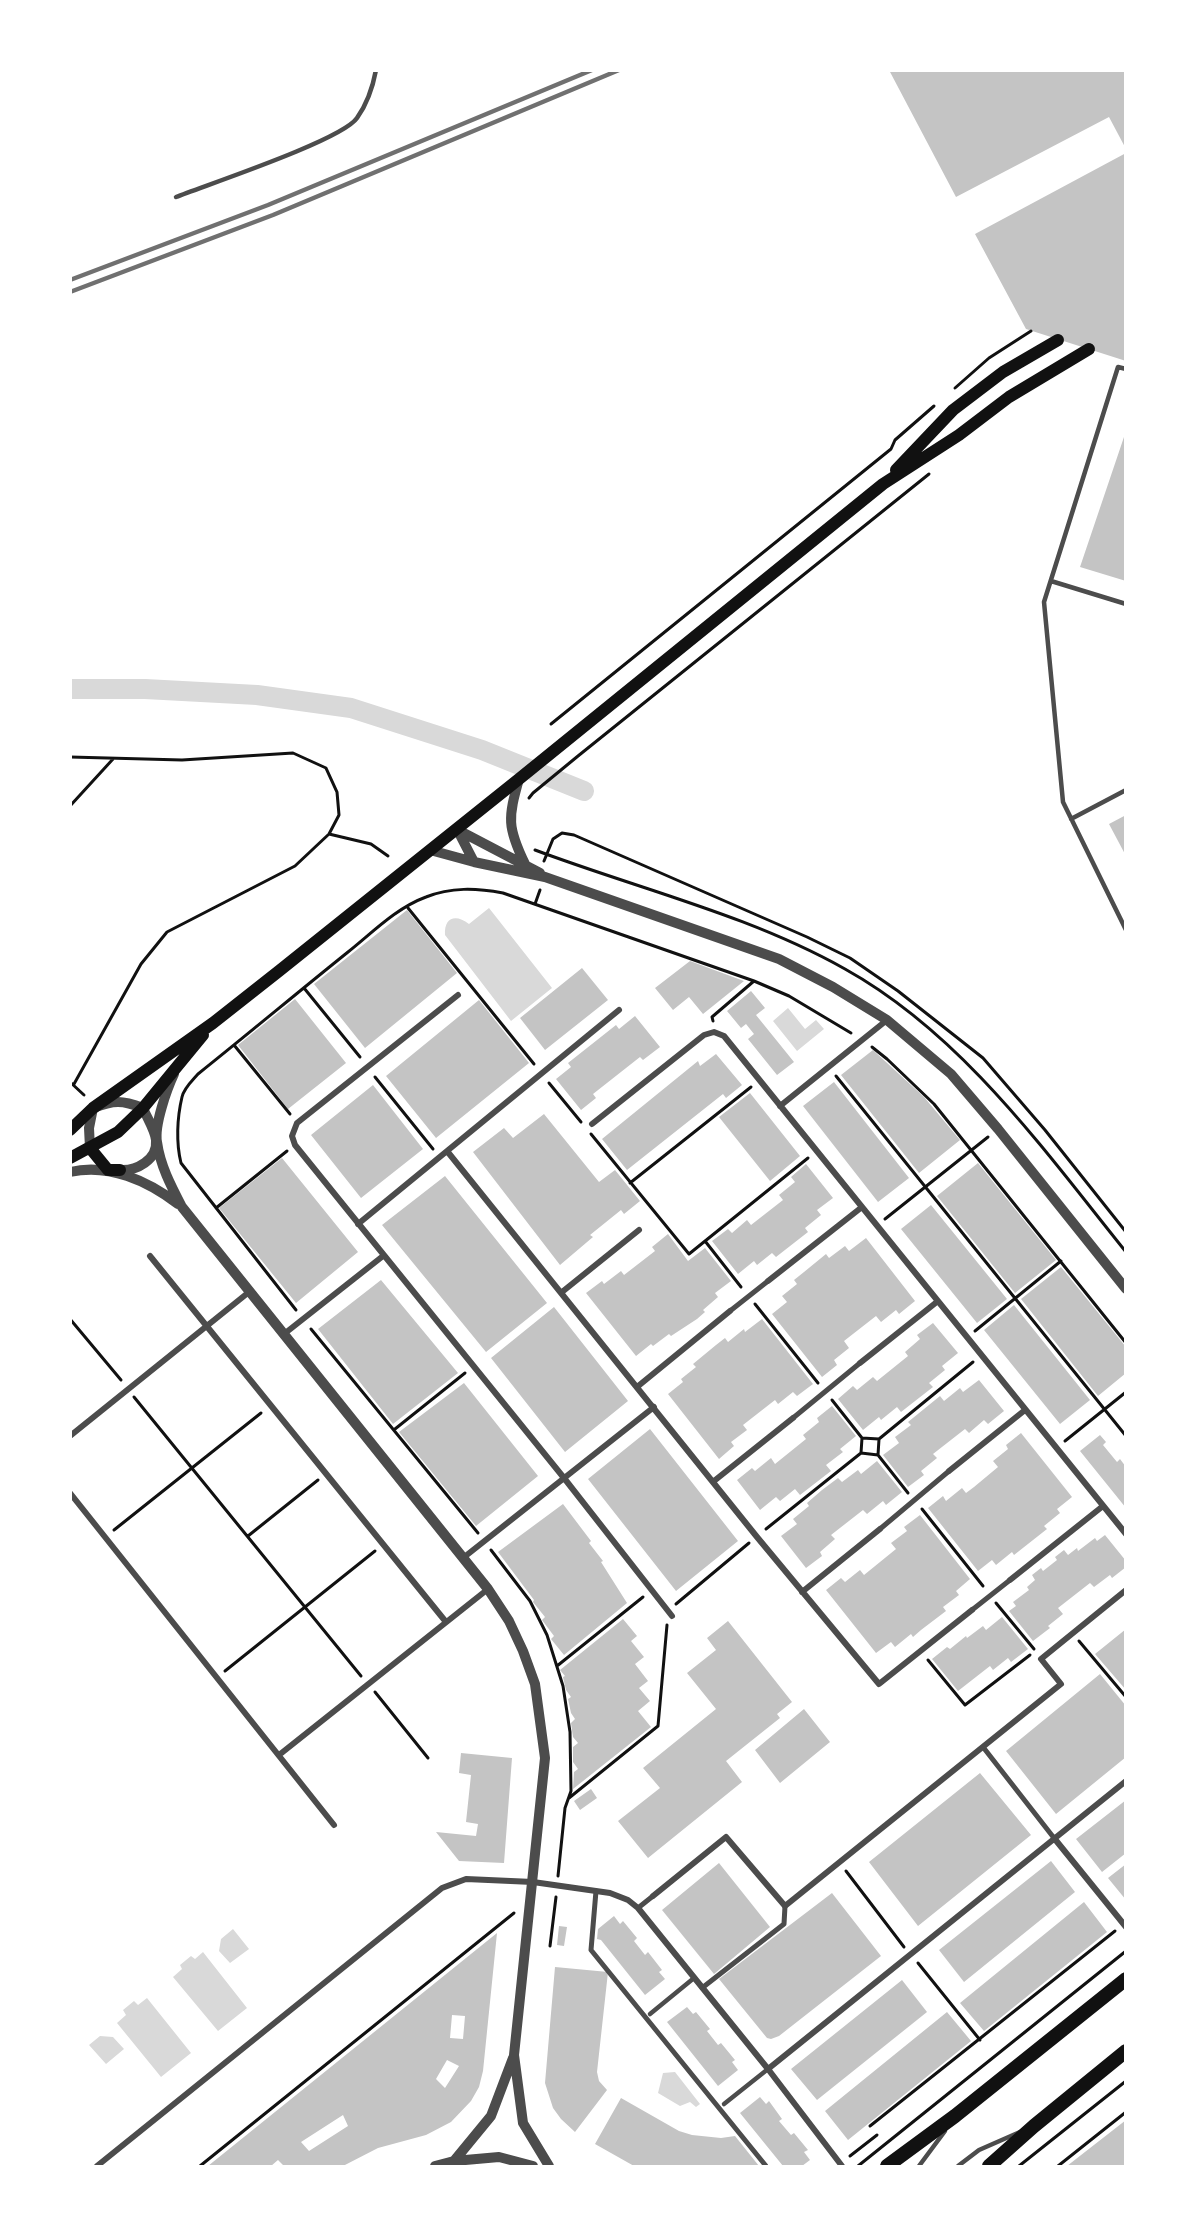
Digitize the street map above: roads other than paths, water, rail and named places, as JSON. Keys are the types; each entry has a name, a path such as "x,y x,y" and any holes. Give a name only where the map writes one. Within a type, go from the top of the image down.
{"main road":[{"path":"883,484 953,410 1003,372 1058,340"},
{"path":"70,1130 93,1108 213,1023 519,780 883,484 959,435 1008,397 1089,349"},
{"path":"70,1158 118,1132 143,1108 213,1023"},
{"path":"90,1148 114,1170"},
{"path":"887,2166 955,2116 1125,1979"},
{"path":"989,2166 1125,2051"}],"street":[{"path":"519,780 511,806 509,825 525,864"},
{"path":"456,829 474,862"},
{"path":"456,829 525,864 545,877"},
{"path":"430,850 545,877 779,959 833,987 887,1020 951,1074 998,1129 1125,1289"},
{"path":"458,995 297,1124 292,1136 295,1144 383,1256 564,1478 670,1614"},
{"path":"358,1224 619,1010"},
{"path":"780,1106 887,1020"},
{"path":"592,1124 704,1035 714,1032 724,1036 1125,1534"},
{"path":"70,1172 84,1169 133,1169 145,1163 153,1152 165,1094 177,1068"},
{"path":"90,1148 89,1128 93,1108 109,1102 126,1101 143,1108 156,1139 163,1168 182,1207 488,1589 509,1621 523,1651 535,1684 545,1758 514,2055 523,2123 549,2166"},
{"path":"447,1151 757,1537 879,1684 1102,1506"},
{"path":"114,1170 159,1189 182,1207"},
{"path":"637,1387 862,1206"},
{"path":"562,1292 639,1230"},
{"path":"150,1256 446,1622"},
{"path":"284,1334 383,1256"},
{"path":"70,1436 249,1292"},
{"path":"714,1481 938,1301"},
{"path":"464,1558 654,1407"},
{"path":"802,1592 1025,1410"},
{"path":"70,1493 334,1825"},
{"path":"279,1755 488,1589"},
{"path":"785,1906 1060,1684 1041,1659 1125,1590"},
{"path":"982,1746 1124,1925"},
{"path":"768,2069 1125,1780"},
{"path":"638,1908 726,1837 785,1906 784,1924 702,1988"},
{"path":"97,2166 442,1888 466,1879 533,1882 610,1893 628,1900 638,1908 768,2069 841,2165"},
{"path":"596,1891 591,1950 766,2166"},
{"path":"454,2161 491,2116 514,2055"},
{"path":"435,2166 454,2161 499,2157 533,2166"}],"lane":[{"path":"176,197 332,136 357,119 373,86 376,70"},
{"path":"1125,369 1118,367 1044,603 1063,802 1125,930"},
{"path":"1051,581 1125,604"},
{"path":"1071,819 1125,790"},
{"path":"650,2014 694,1978"},
{"path":"723,2104 768,2069"},
{"path":"919,2166 955,2116"},
{"path":"958,2166 979,2150 1034,2126"}],"waterway":[{"path":"70,689 145,689 257,695 351,708 482,750 584,791"}],"railway":[{"path":"70,280 268,205 592,70"},
{"path":"70,292 273,215 619,70"}]}
